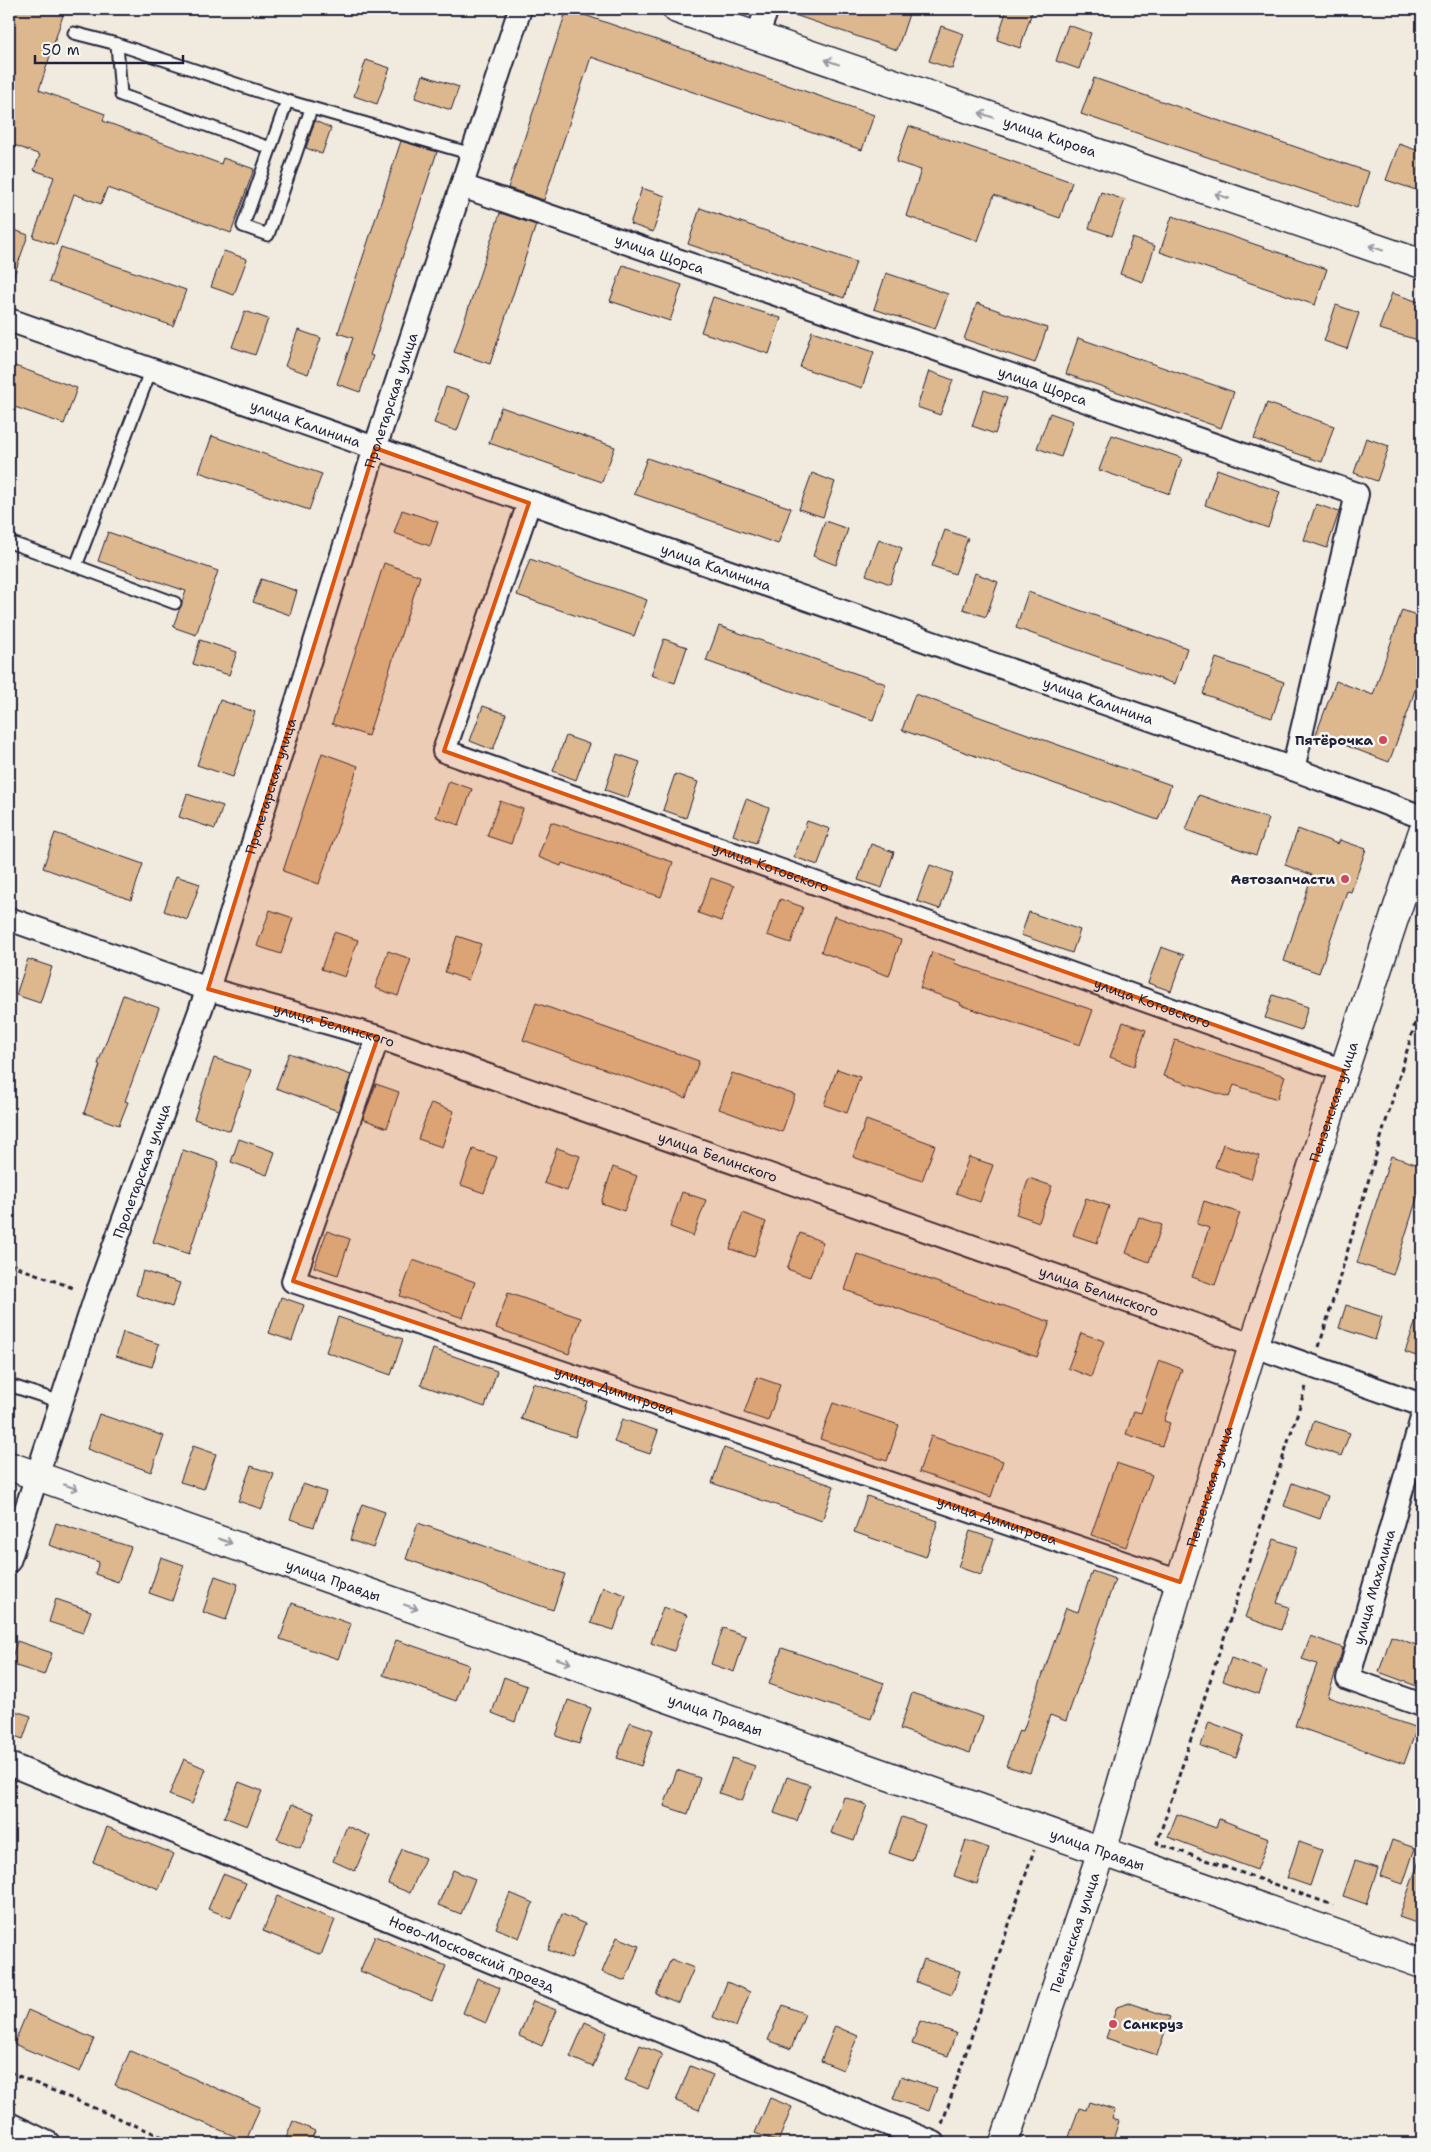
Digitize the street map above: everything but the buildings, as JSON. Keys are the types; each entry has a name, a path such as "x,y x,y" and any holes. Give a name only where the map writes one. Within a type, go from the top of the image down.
{"street":[{"name":"Пролетарская улица","path":"9,1561 96,1296 208,989 375,448 520,9"},
{"name":"улица Кирова","path":"677,9 1422,264"},
{"path":"757,36 767,9"},
{"name":"улица Щорса","path":"462,186 1357,494 1293,770"},
{"name":"улица Калинина","path":"9,320 1293,770 1422,817"},
{"name":"улица Котовского","path":"529,503 444,751 1344,1071"},
{"name":"Пензенская улица","path":"1004,2143 1102,1851 1180,1582 1253,1346 1422,834"},
{"name":"улица Белинского","path":"9,919 208,989 378,1036 1422,1405"},
{"name":"улица Димитрова","path":"378,1036 293,1281 1180,1582"},
{"name":"улица Махалина","path":"1422,1418 1348,1680 1422,1705"},
{"name":"улица Правды","path":"9,1466 1422,1964"},
{"name":"Ново-Московский проезд","path":"9,1764 938,2134"},
{"path":"9,2124 48,2143"}],"lane":[{"path":"74,33 117,44 287,102 472,154"},
{"path":"117,44 121,95 270,148"},
{"path":"287,102 243,226 268,235 311,109"},
{"path":"76,566 151,369"},
{"path":"9,542 175,603"},
{"path":"9,1385 61,1402"}],"path":[{"path":"1340,1908 1158,1843 1313,1367 1422,1000"},
{"path":"9,1264 96,1296"},
{"path":"938,2134 1035,1851 1025,1847"},
{"path":"9,2072 177,2143"}],"highlighted area":[{"path":"375,448 529,503 444,751 1344,1071 1180,1582 293,1281 378,1037 208,989"}],"place":[{"name":"Пятёрочка","path":"1383,740"},
{"name":"Автозапчасти","path":"1345,879"},
{"name":"Санкруз","path":"1113,2024"}]}
